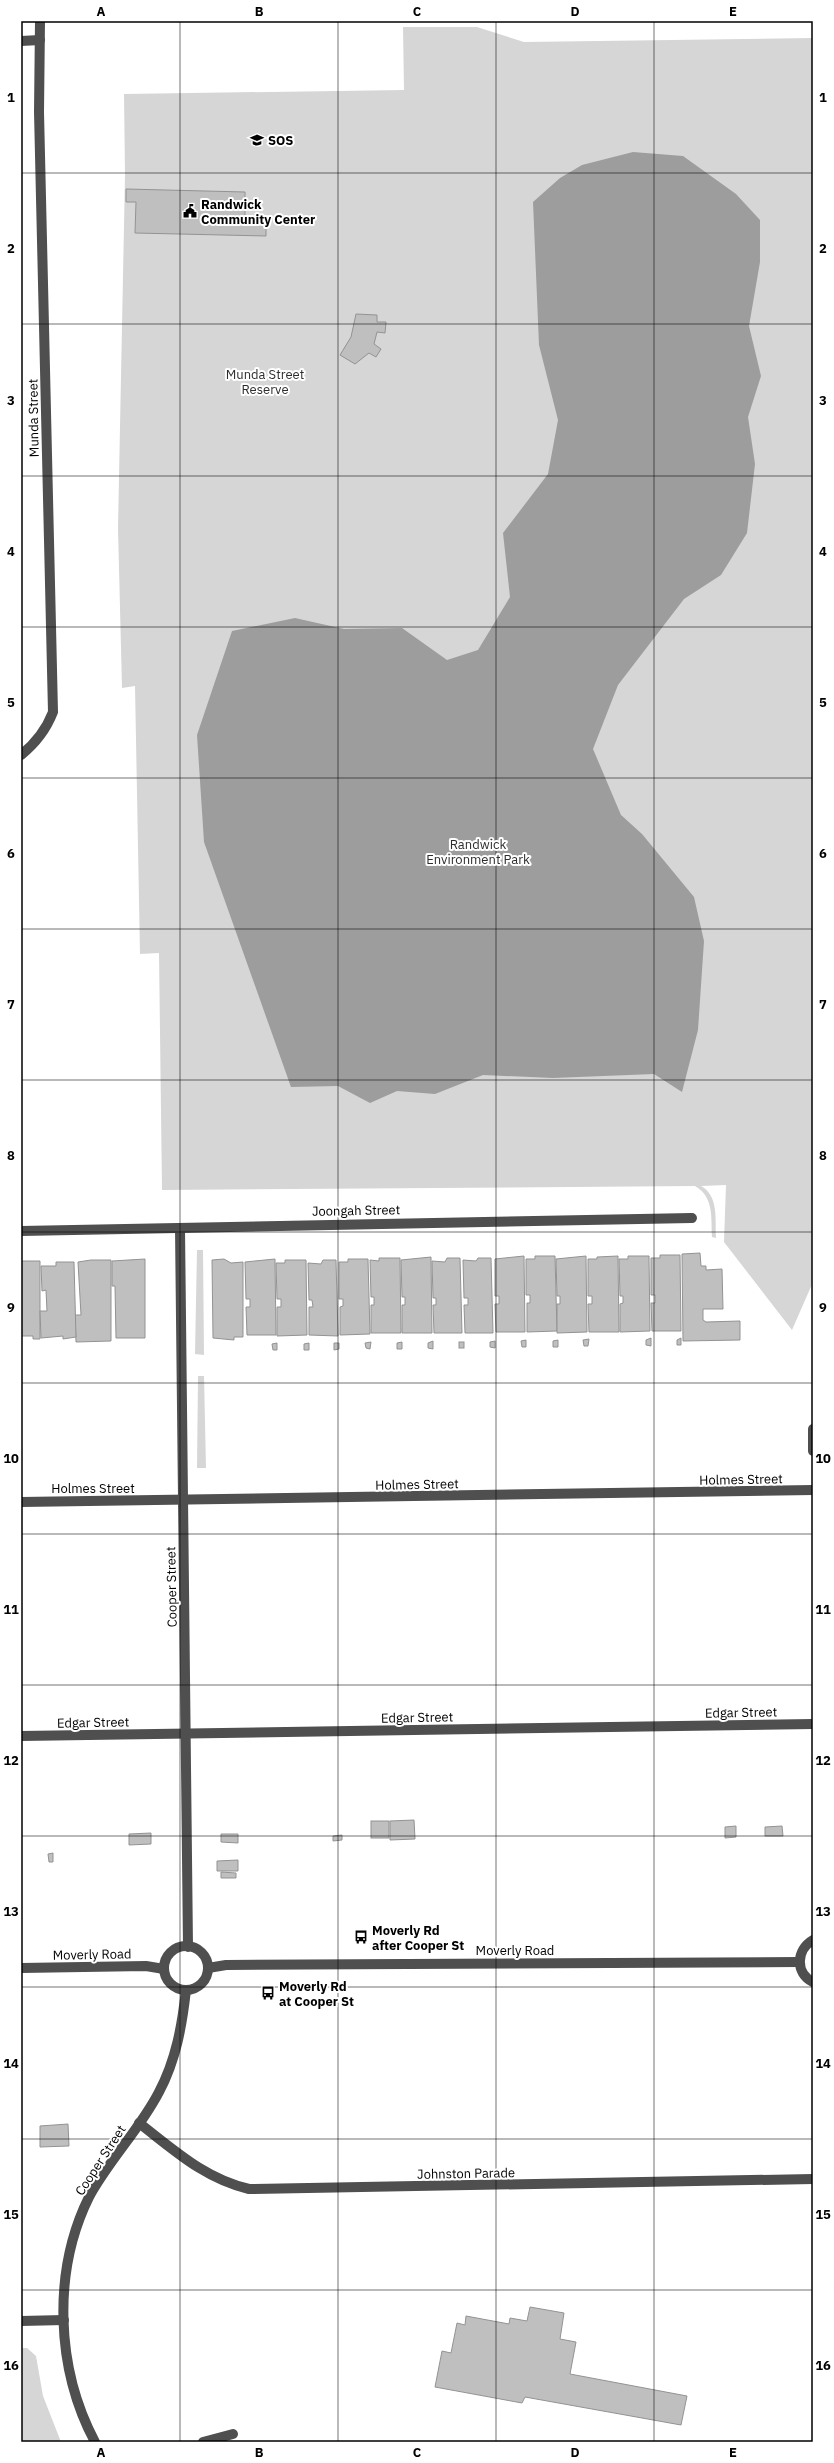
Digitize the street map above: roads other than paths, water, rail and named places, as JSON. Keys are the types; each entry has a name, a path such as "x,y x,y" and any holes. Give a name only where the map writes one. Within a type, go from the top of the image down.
{"street":[{"name":"Munda Street","path":"21,755 34,744 47,727 54,712 39,119 40,21"},
{"path":"21,41 40,40"},
{"name":"Joongah Street","path":"21,1231 692,1218"},
{"name":"Cooper Street","path":"180,1228 188,1947"},
{"path":"813,1429 813,1451"},
{"name":"Holmes Street","path":"21,1502 183,1501 813,1490"},
{"name":"Edgar Street","path":"21,1736 813,1724"},
{"path":"813,1940 803,1948 799,1962 804,1975 813,1982"},
{"path":"182,1947 188,1947 200,1951 204,1956 208,1968 207,1975 199,1986 186,1990 179,1989 168,1982 164,1969 164,1963 171,1952 182,1947"},
{"name":"Moverly Road","path":"208,1968 226,1965 799,1962"},
{"name":"Moverly Road","path":"21,1968 146,1966 164,1969"},
{"name":"Cooper Street","path":"95,2442 75,2395 69,2370 64,2320 68,2264 79,2220 101,2176 159,2093 172,2063 183,2022 186,1990"},
{"name":"Johnston Parade","path":"139,2123 210,2176 227,2184 249,2189 813,2179"},
{"path":"21,2321 64,2320"},
{"path":"203,2442 233,2434"}],"place":[{"name":"SOS","path":"257,140"},
{"name":"Randwick Community Center","path":"190,211"},
{"name":"Moverly Rd after Cooper St","path":"361,1937"},
{"name":"Moverly Rd at Cooper St","path":"268,1993"}],"park label":[{"name":"Munda Street Reserve","path":"265,382"},
{"name":"Randwick Environment Park","path":"478,852"}]}
